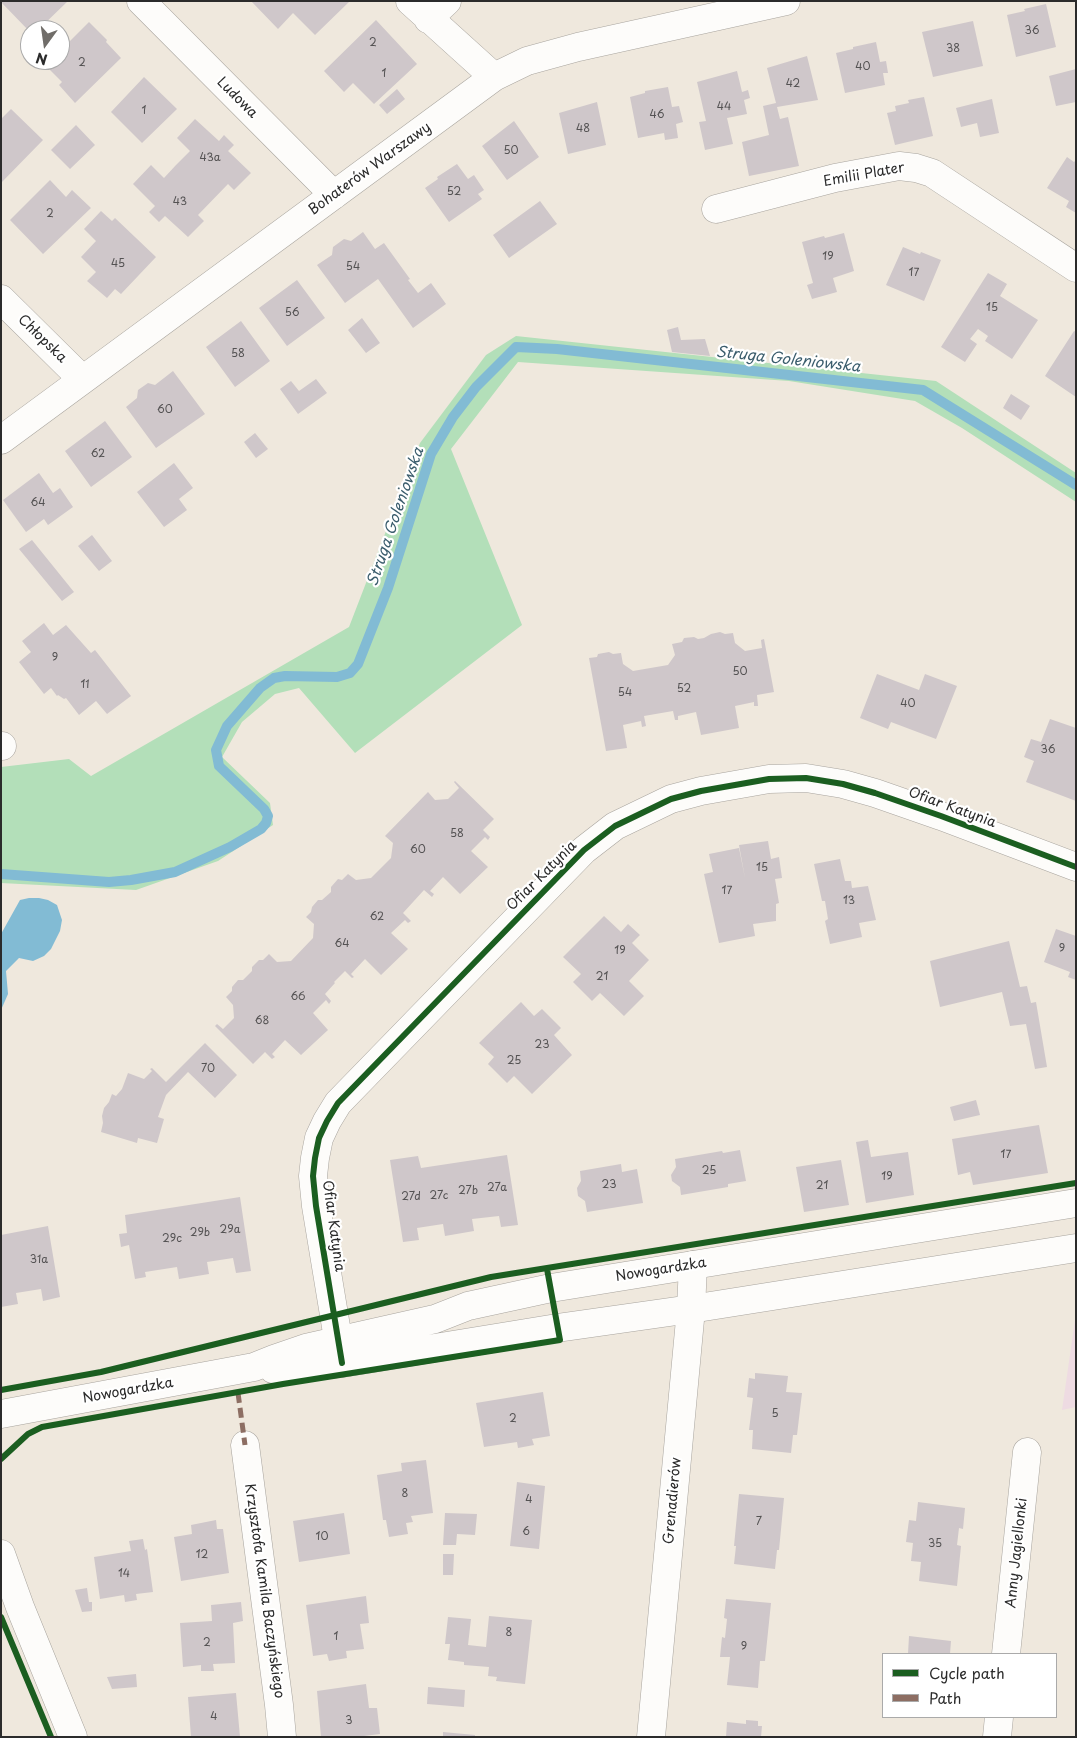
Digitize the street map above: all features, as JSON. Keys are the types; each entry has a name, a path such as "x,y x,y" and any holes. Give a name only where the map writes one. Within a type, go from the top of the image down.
{"street":[{"name":"Ludowa","path":"141,1 334,195"},
{"name":"Bohaterów Warszawy","path":"1,440 494,76 527,61 578,47 786,1"},
{"path":"428,7 494,76"},
{"name":"Emilii Plater","path":"716,209 835,178 899,166 916,168 932,173 1076,268"},
{"name":"Chłopska","path":"1,299 82,379"},
{"name":"Ofiar Katynia","path":"340,1352 316,1206 313,1176 319,1138 327,1120 345,1096 584,850 615,826 671,799 701,791 769,779 806,778 843,784 875,793 1076,867"},
{"name":"Nowogardzka","path":"1,1414 254,1367 281,1370 340,1352 468,1306 551,1288 1076,1203"},
{"name":"Nowogardzka","path":"340,1352 557,1328 691,1309 1076,1248"},
{"name":"Grenadierów","path":"651,1737 691,1309 693,1265"},
{"name":"Krzysztofa Kamila Baczyńskiego","path":"245,1445 282,1737"},
{"name":"Anny Jagiellonki","path":"1006,1653 1027,1452"},
{"path":"1,1554 20,1607 73,1737"},
{"path":"997,1737 999,1718"}],"shaded area":[{"path":"1076,1313 1076,1407 1062,1410"}],"green space":[{"path":"516,336 936,381 1076,473 1076,502 962,428 915,401 789,381 518,362 451,449 522,625 355,753 299,688 275,694 242,722 222,757 270,803 273,825 218,861 136,890 1,883 1,767 69,759 91,776 349,627 420,443 486,355"}],"water":[{"path":"29,898 48,900 57,905 62,920 60,931 51,949 44,956 33,961 19,958 6,971 8,994 1,1010 1,934 20,900"}],"building":[{"path":"68,1 48,20 20,20 20,22 1,2"},
{"path":"251,1 350,1 315,35 293,13 278,29"},
{"path":"1046,4 1056,47 1016,57 1007,15"},
{"path":"376,20 417,64 374,104 353,83 344,92 324,71"},
{"path":"973,21 983,66 933,77 922,32"},
{"path":"89,22 121,58 75,103 59,85 62,82 50,70 70,70 70,41"},
{"path":"876,42 880,62 886,61 888,73 883,73 885,85 845,93 836,53"},
{"path":"807,56 818,100 777,107 780,119 788,117 799,166 749,176 742,142 769,135 763,106 776,103 767,68"},
{"path":"1076,69 1076,102 1056,106 1049,76"},
{"path":"737,71 742,92 748,90 750,98 744,100 747,114 727,118 733,144 705,150 699,122 706,121 697,82"},
{"path":"144,77 177,109 142,143 111,112"},
{"path":"668,87 672,107 679,106 683,122 676,124 678,138 665,140 664,133 638,138 630,97 645,93 645,91"},
{"path":"397,89 405,99 387,114 379,105"},
{"path":"924,97 933,136 895,145 887,113 896,111 895,106 909,103 908,100"},
{"path":"992,99 999,133 980,137 977,123 961,127 956,108"},
{"path":"597,102 606,145 568,154 559,113"},
{"path":"11,109 43,140 1,183 1,119"},
{"path":"195,119 219,141 224,135 234,145 228,151 251,173 234,190 228,184 198,215 204,221 188,237 165,216 159,222 149,212 155,206 133,184 151,165 164,178 190,151 177,138"},
{"path":"514,121 539,157 507,180 482,146"},
{"path":"76,125 95,145 70,169 51,150"},
{"path":"1067,157 1074,162 1076,160 1076,213 1066,207 1069,201 1047,188"},
{"path":"457,164 468,179 474,175 484,190 478,194 482,199 449,222 425,188 438,179 437,177"},
{"path":"50,180 66,197 72,190 91,208 43,254 10,220"},
{"path":"540,201 557,224 509,258 493,235"},
{"path":"101,211 112,221 115,218 156,257 121,294 115,289 107,298 87,281 96,272 81,257 96,241 84,229"},
{"path":"363,232 375,249 384,243 418,293 431,283 446,304 413,328 378,279 345,303 317,265 332,255 333,247 344,239 351,241"},
{"path":"844,233 854,271 833,278 837,292 812,299 807,285 813,283 802,242"},
{"path":"903,247 941,260 924,301 886,285"},
{"path":"988,273 1007,284 1000,296 1038,320 1012,359 985,341 988,336 978,329 970,339 977,344 965,362 941,347"},
{"path":"297,280 325,318 287,346 259,308"},
{"path":"362,318 380,343 366,353 348,330"},
{"path":"241,321 270,361 235,387 206,347"},
{"path":"678,327 681,340 705,339 710,356 672,352 667,330"},
{"path":"1074,331 1076,332 1076,397 1045,376"},
{"path":"173,371 205,414 156,448 126,407 137,398 138,390 148,383 155,385"},
{"path":"316,379 327,393 298,414 280,389 291,381 299,391"},
{"path":"1011,394 1030,406 1021,420 1003,408"},
{"path":"105,421 132,457 91,487 65,451"},
{"path":"255,433 268,449 256,458 244,442"},
{"path":"174,463 193,488 179,499 187,510 164,527 137,492"},
{"path":"39,473 53,493 60,488 73,507 48,525 44,519 26,532 3,500"},
{"path":"92,535 112,561 99,571 78,546"},
{"path":"32,540 74,592 62,601 19,549"},
{"path":"44,623 53,635 66,625 91,653 95,650 131,696 107,714 96,701 79,715 66,698 57,696 51,688 44,694 19,662 31,652 22,641"},
{"path":"720,632 725,634 733,633 735,643 745,651 762,648 761,640 764,639 774,692 757,695 758,706 754,706 754,702 735,706 739,728 701,735 696,712 678,716 678,720 675,720 673,711 644,716 646,726 642,727 641,721 623,725 627,748 606,751 589,658 609,652 613,654 621,653 623,664 633,671 668,665 675,655 672,644 682,642 684,638 704,638"},
{"path":"877,674 919,690 925,674 957,686 936,739 891,722 888,729 860,718"},
{"path":"1050,719 1076,728 1076,801 1026,782 1034,761 1024,757 1031,739 1041,742"},
{"path":"455,781 494,819 483,830 490,837 488,840 485,837 471,851 488,867 460,894 443,877 430,891 434,894 432,897 424,890 403,913 411,921 408,923 405,920 391,933 408,949 381,975 365,959 351,974 354,977 352,978 345,971 325,994 331,1001 329,1004 326,1000 313,1013 328,1030 301,1055 285,1040 272,1054 275,1057 272,1059 265,1052 253,1064 215,1026 217,1024 223,1029 234,1018 233,1005 226,997 232,991 232,987 238,980 243,980 252,971 252,967 259,960 263,960 269,954 277,962 291,961 313,938 314,924 306,917 318,900 322,900 331,892 331,887 338,879 342,880 348,874 356,880 371,878 391,858 393,843 385,836 428,792 435,800 448,799 459,788"},
{"path":"768,841 771,859 779,857 782,878 775,879 779,903 776,904 776,921 753,924 755,936 719,943 704,874 713,872 709,854 739,848 745,878 739,845"},
{"path":"840,859 845,881 851,881 852,888 868,886 876,920 859,923 862,937 830,944 825,921 828,919 825,901 822,901 814,864"},
{"path":"604,916 621,932 628,924 640,935 632,943 649,960 629,981 644,996 624,1016 600,993 592,1001 573,982 581,974 563,957"},
{"path":"1056,929 1076,936 1076,980 1068,977 1070,972 1044,962"},
{"path":"1009,941 1020,987 1027,986 1031,1003 1036,1002 1047,1067 1035,1069 1026,1024 1010,1026 1002,992 940,1007 930,961"},
{"path":"521,1002 534,1016 542,1009 561,1028 554,1035 572,1055 532,1094 514,1076 507,1083 488,1064 494,1057 479,1043"},
{"path":"205,1043 237,1075 215,1098 188,1072 166,1095 158,1117 164,1119 157,1143 138,1138 137,1143 101,1132 104,1108 112,1094 116,1096 122,1089 128,1073 144,1079 152,1071 150,1069 152,1068 166,1082"},
{"path":"976,1100 980,1115 954,1121 950,1107"},
{"path":"1039,1125 1048,1173 973,1185 970,1172 958,1175 952,1139"},
{"path":"868,1140 871,1157 908,1152 914,1195 866,1203 856,1142"},
{"path":"740,1150 746,1181 728,1184 728,1187 681,1195 680,1187 672,1181 671,1175 676,1167 675,1159"},
{"path":"507,1155 518,1225 501,1227 499,1216 472,1219 474,1231 445,1236 443,1224 417,1228 419,1240 403,1242 390,1160 418,1156 421,1168"},
{"path":"841,1160 849,1205 804,1212 796,1167"},
{"path":"621,1164 622,1172 637,1169 643,1203 587,1212 585,1201 578,1196 577,1188 581,1181 580,1171"},
{"path":"240,1197 251,1271 236,1273 233,1258 207,1262 209,1274 179,1279 177,1267 145,1272 146,1277 135,1279 129,1245 121,1247 119,1234 127,1233 125,1215"},
{"path":"48,1226 60,1297 43,1301 41,1289 16,1293 18,1304 1,1307 1,1235"},
{"path":"755,1373 788,1376 786,1392 802,1393 797,1435 793,1435 791,1453 752,1449 753,1430 749,1430 753,1398 747,1397 749,1378 755,1379"},
{"path":"543,1392 550,1436 532,1439 534,1445 518,1448 517,1442 484,1447 476,1403"},
{"path":"426,1460 433,1513 411,1516 413,1522 406,1523 408,1534 389,1537 386,1520 383,1520 377,1475 402,1471 401,1463"},
{"path":"517,1482 545,1486 539,1549 510,1546"},
{"path":"739,1494 784,1498 779,1550 777,1550 775,1569 734,1564"},
{"path":"918,1502 965,1508 963,1529 959,1528 957,1545 961,1546 957,1586 919,1581 921,1562 911,1561 913,1543 906,1542 909,1520 916,1521"},
{"path":"344,1513 350,1554 299,1562 293,1521"},
{"path":"445,1513 477,1514 475,1535 457,1534 456,1545 443,1545"},
{"path":"216,1520 217,1529 223,1529 229,1573 181,1581 174,1537 192,1534 191,1525"},
{"path":"143,1539 145,1550 147,1549 153,1592 136,1594 137,1600 125,1602 124,1595 100,1599 94,1557 131,1551 129,1541"},
{"path":"443,1554 454,1554 453,1575 443,1575"},
{"path":"87,1588 89,1602 92,1602 92,1611 82,1612 75,1590"},
{"path":"366,1596 369,1623 360,1624 364,1649 346,1651 347,1658 329,1661 327,1654 313,1656 306,1605"},
{"path":"726,1599 771,1603 765,1661 760,1661 758,1688 727,1685 730,1657 720,1657 722,1637 725,1638 727,1619 724,1618"},
{"path":"241,1602 243,1621 233,1623 235,1663 213,1664 214,1671 201,1671 201,1665 183,1667 180,1623 212,1621 211,1605"},
{"path":"489,1616 532,1620 525,1684 496,1681 497,1677 488,1676 489,1667 464,1665 464,1662 448,1660 450,1644 445,1644 448,1617 471,1619 468,1645 486,1647"},
{"path":"909,1636 951,1641 950,1653 908,1653"},
{"path":"136,1674 137,1687 112,1689 107,1677"},
{"path":"366,1684 369,1708 377,1708 380,1734 356,1737 321,1737 317,1691"},
{"path":"428,1687 465,1690 464,1707 427,1704"},
{"path":"236,1693 240,1737 191,1737 188,1697"},
{"path":"746,1720 758,1721 758,1726 762,1726 761,1737 726,1737 727,1722 746,1724"},
{"path":"443,1732 475,1735 475,1737 443,1737"}],"waterway":[{"name":"Struga Goleniowska","path":"1,874 109,882 131,880 175,872 230,847 261,829 266,823 268,816 264,809 219,766 216,750 227,726 260,688 274,678 285,676 337,677 350,673 358,664 388,588 431,454 453,417 476,387 516,347 557,349 923,390 1076,485"}],"marked path":[{"path":"238,1393 245,1445"}],"cycle path":[{"path":"342,1363 316,1206 313,1176 319,1138 327,1121 338,1103 584,850 615,826 671,799 701,791 769,779 806,778 843,784 875,793 1076,867"},
{"path":"1,1390 101,1372 491,1277 1076,1183"},
{"path":"1,1459 28,1434 42,1427 283,1384 560,1340 547,1269"},
{"path":"1,1617 51,1737"}]}
